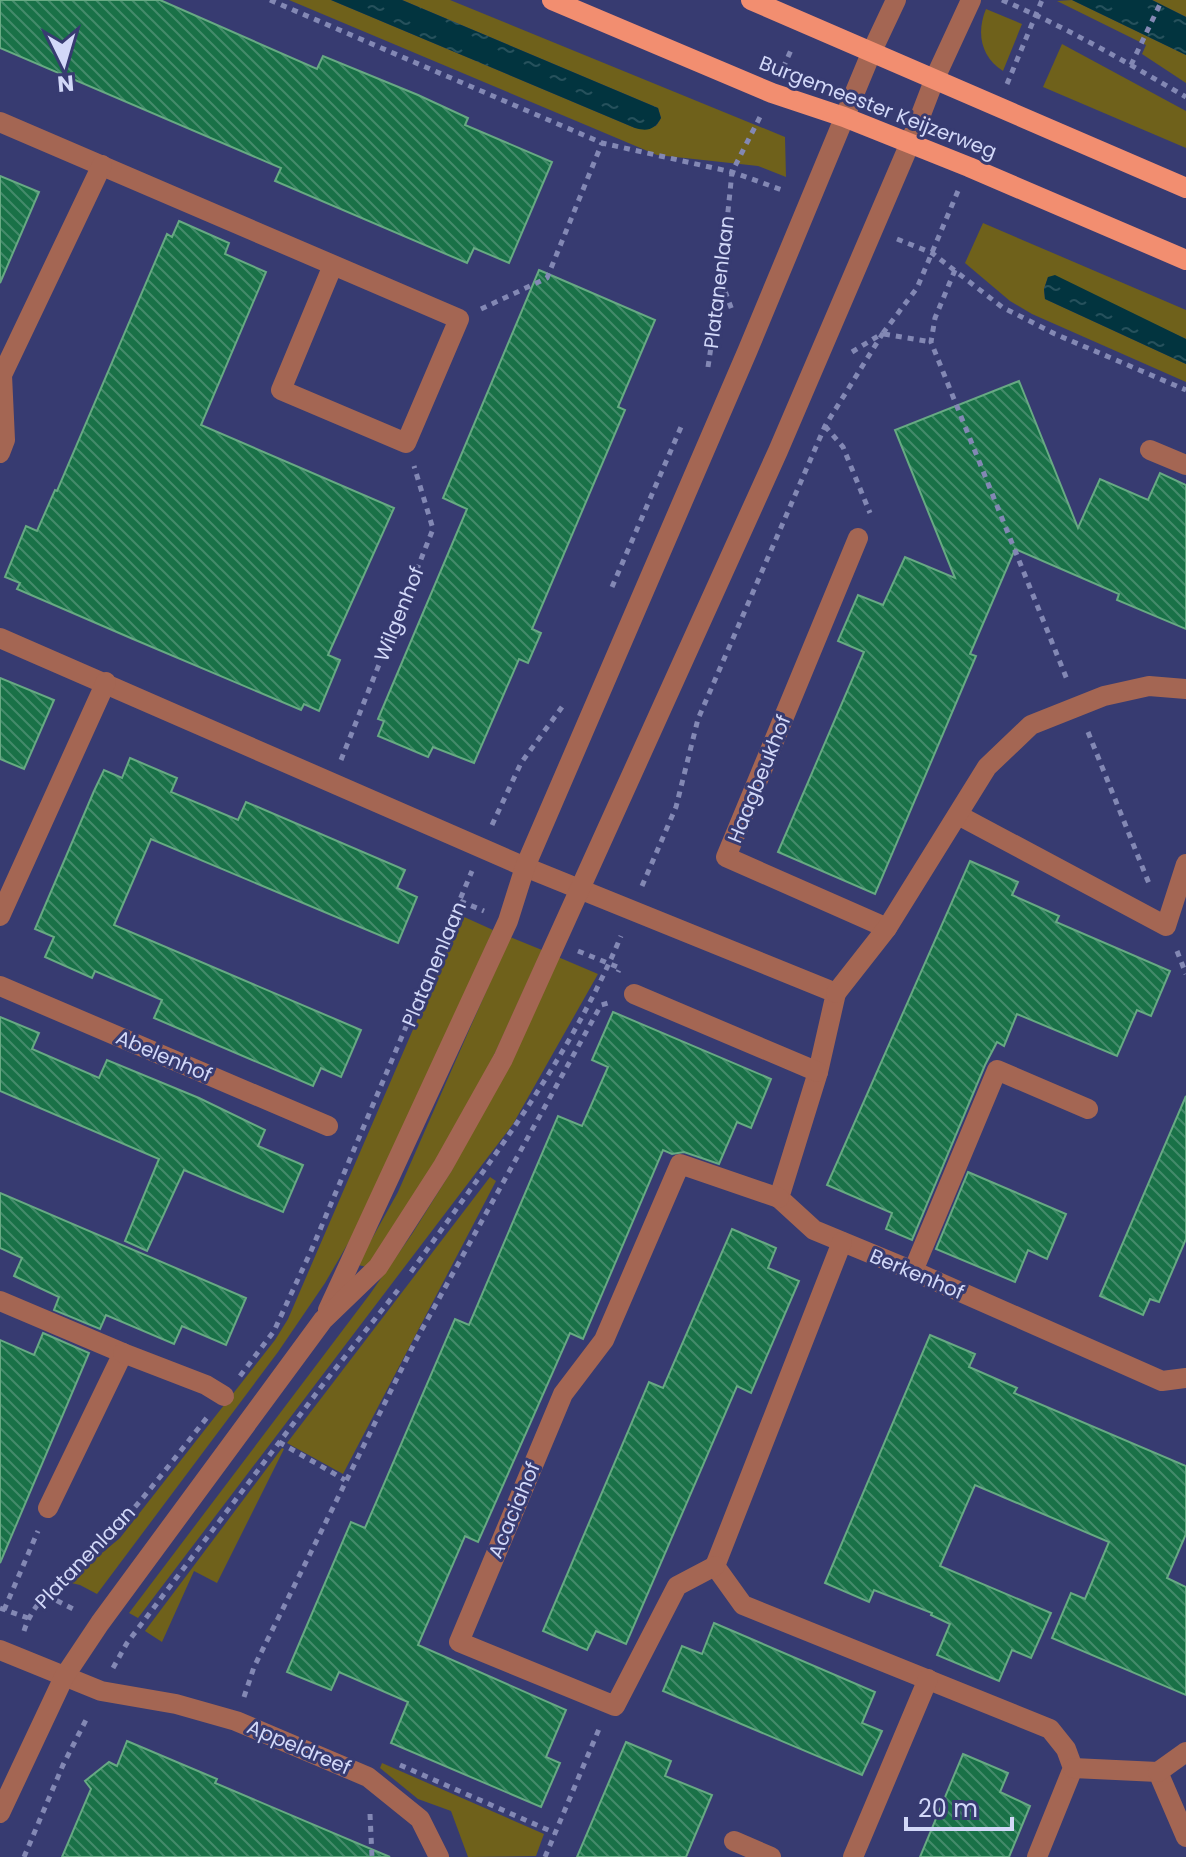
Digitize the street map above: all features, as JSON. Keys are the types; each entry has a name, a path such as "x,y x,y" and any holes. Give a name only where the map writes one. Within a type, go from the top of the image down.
{"main road":[{"name":"Burgemeester Keijzerweg","path":"552,0 772,93 910,143 1186,260"},
{"name":"Burgemeester Keijzerweg","path":"751,0 1186,188"}],"street":[{"name":"Platanenlaan","path":"323,1320 508,921 525,867 896,0"},
{"name":"Platanenlaan","path":"0,1813 64,1677 100,1623 323,1320 378,1267 443,1166 503,1059 778,451 935,78 971,0"},
{"path":"0,122 459,319 406,443 281,390 333,265"},
{"path":"0,453 5,440 2,375 102,165"},
{"path":"1150,450 1186,465"},
{"name":"Haagbeukhof","path":"858,538 726,857 887,928"},
{"path":"0,638 525,867 836,993"},
{"path":"0,916 106,682"},
{"path":"779,1198 818,1072 836,993 887,928 987,767 1031,725 1077,705 1149,686 1186,689"},
{"path":"958,815 1166,926 1186,864"},
{"name":"Abelenhof","path":"0,986 328,1126"},
{"path":"634,994 818,1072"},
{"path":"913,1271 997,1070 1088,1109"},
{"name":"Acaciahof","path":"609,1704 459,1642 563,1394 604,1340 680,1164 779,1198"},
{"name":"Berkenhof","path":"779,1198 814,1230 1162,1381 1186,1378"},
{"path":"609,1704 615,1706 677,1586 715,1566 842,1242"},
{"path":"0,1301 206,1385 224,1396"},
{"path":"48,1508 123,1353"},
{"path":"715,1566 743,1605 1050,1729 1066,1749 1073,1768 1037,1857"},
{"name":"Appeldreef","path":"8,1653 101,1691 176,1704 236,1721 368,1777"},
{"path":"853,1857 928,1679"},
{"path":"1073,1768 1158,1772 1186,1752"},
{"path":"1158,1772 1186,1837"},
{"path":"368,1777 420,1819 439,1857"},
{"path":"734,1841 771,1857"}],"path":[{"path":"270,0 602,143 732,172 810,198"},
{"path":"1002,0 1131,65 1186,97"},
{"path":"1036,15 1042,0"},
{"path":"1131,65 1162,0"},
{"path":"459,319 547,278 602,143"},
{"name":"Platanenlaan","path":"703,377 709,363 719,293 732,172"},
{"path":"931,342 883,333 917,288 932,253 1002,307 1055,334 1186,390"},
{"path":"955,270 935,318 931,342 1186,974"},
{"path":"611,590 684,420"},
{"path":"825,426 843,447 872,520 858,538"},
{"name":"Wilgenhof","path":"332,783 433,529 406,443"},
{"name":"Platanenlaan","path":"8,1653 28,1618 54,1586 100,1546 274,1331 317,1237 481,848 521,763 563,705"},
{"path":"236,1721 254,1667 415,1342 601,1005 634,994"},
{"path":"279,1442 345,1480"},
{"path":"28,1618 2,1609 48,1508"},
{"path":"545,1857 609,1704"},
{"name":"Appeldreef","path":"368,1777 377,1755 555,1833"}],"shaded area":[{"path":"289,0 331,0 635,128 656,126 661,118 658,108 402,0 450,0 785,137 786,177 758,166 657,155"},
{"path":"1072,0 1186,55 1186,83 1142,54 1146,45 1057,1"},
{"path":"1152,0 1186,0 1186,17"},
{"path":"986,9 1022,24 1003,71 990,59 982,44 981,27"},
{"path":"1062,44 1186,111 1186,148 1043,87"},
{"path":"983,223 1186,310 1186,339 1048,277 1044,289 1045,299 1186,364 1186,382 1032,314 1010,301 965,263"},
{"path":"462,916 493,930 376,1195 325,1283 278,1352 97,1594 67,1582 120,1538 275,1340 288,1319"},
{"path":"510,937 542,950 496,1051 408,1207 367,1267 358,1265 398,1192"},
{"path":"558,957 598,974 513,1124 138,1618 129,1613 412,1234 452,1170"},
{"path":"490,1177 496,1181 343,1474 287,1443"},
{"path":"282,1448 217,1583 194,1571 162,1642 145,1631"},
{"path":"382,1763 544,1834 536,1856 468,1857 451,1811 418,1799 380,1768"}],"water":[{"path":"331,0 402,0 658,108 661,118 651,129 635,128"},
{"path":"1072,0 1152,0 1186,17 1186,55"},
{"path":"1055,275 1186,339 1186,364 1045,299 1048,277"}],"building":[{"path":"0,0 160,0 317,69 323,56 418,95 468,118 465,125 552,162 509,263 474,248 467,263 275,181 281,168 0,48"},
{"path":"0,176 39,192 0,283"},
{"path":"179,221 229,243 225,254 266,272 201,425 394,508 328,655 340,660 319,711 304,704 301,710 133,639 17,589 20,583 5,577 26,526 37,531 57,491 167,234 172,237"},
{"path":"539,270 655,320 618,407 625,410 532,629 541,633 528,663 519,659 474,763 433,747 428,757 378,736 384,721 378,719 467,509 443,498"},
{"path":"1019,381 1078,528 1100,479 1148,500 1160,473 1186,485 1186,629 1117,600 1119,594 1015,549 970,654 976,656 875,894 778,852 864,652 838,641 858,595 883,605 905,557 955,578 895,430"},
{"path":"0,678 54,700 24,769 0,759"},
{"path":"130,758 177,778 171,792 238,820 246,802 405,870 397,888 417,897 398,943 151,839 114,925 361,1030 341,1077 321,1068 313,1086 154,1018 162,1000 95,971 92,978 45,957 54,937 35,929 104,770 122,778"},
{"path":"970,861 1018,882 1012,895 1059,916 1056,922 1170,971 1151,1016 1137,1010 1117,1056 1017,1014 1004,1046 997,1042 985,1065 912,1240 886,1229 892,1213 827,1185"},
{"path":"613,1012 771,1079 751,1128 737,1122 719,1164 684,1152 672,1154 663,1150 583,1339 570,1333 478,1542 465,1536 418,1645 566,1710 546,1757 560,1763 541,1807 391,1743 408,1702 339,1672 331,1690 287,1672 351,1522 365,1528 455,1319 469,1325 558,1116 582,1126 608,1067 592,1060"},
{"path":"0,1017 39,1033 32,1049 99,1078 107,1060 199,1098 265,1130 258,1146 303,1165 283,1212 184,1170 147,1251 125,1241 159,1159 0,1091"},
{"path":"1186,1096 1186,1239 1159,1302 1150,1299 1143,1315 1100,1296"},
{"path":"968,1172 1066,1214 1047,1259 1028,1250 1015,1282 936,1249"},
{"path":"0,1193 246,1298 226,1345 182,1326 174,1344 106,1315 100,1329 54,1310 59,1297 14,1276 22,1258 0,1248"},
{"path":"732,1229 776,1248 768,1268 799,1281 751,1393 737,1386 626,1644 596,1631 587,1650 543,1631 649,1382 663,1388"},
{"path":"43,1333 89,1353 0,1563 0,1340 34,1355"},
{"path":"930,1335 975,1354 969,1367 1017,1388 1014,1393 1186,1466 1186,1534 1167,1578 1186,1587 1186,1695 1052,1638 1071,1593 1085,1599 1109,1542 975,1485 940,1566 1051,1613 1031,1658 1012,1650 999,1681 937,1655 950,1624 932,1613 874,1590 869,1602 825,1583"},
{"path":"714,1623 875,1692 862,1723 882,1731 862,1775 663,1691 682,1646 702,1654"},
{"path":"127,1741 217,1779 215,1783 390,1857 62,1857 91,1789 85,1781 109,1762 117,1766"},
{"path":"626,1742 671,1761 665,1776 712,1795 686,1857 577,1857"},
{"path":"963,1754 1008,1773 1000,1792 1030,1806 1009,1857 920,1857"}]}
